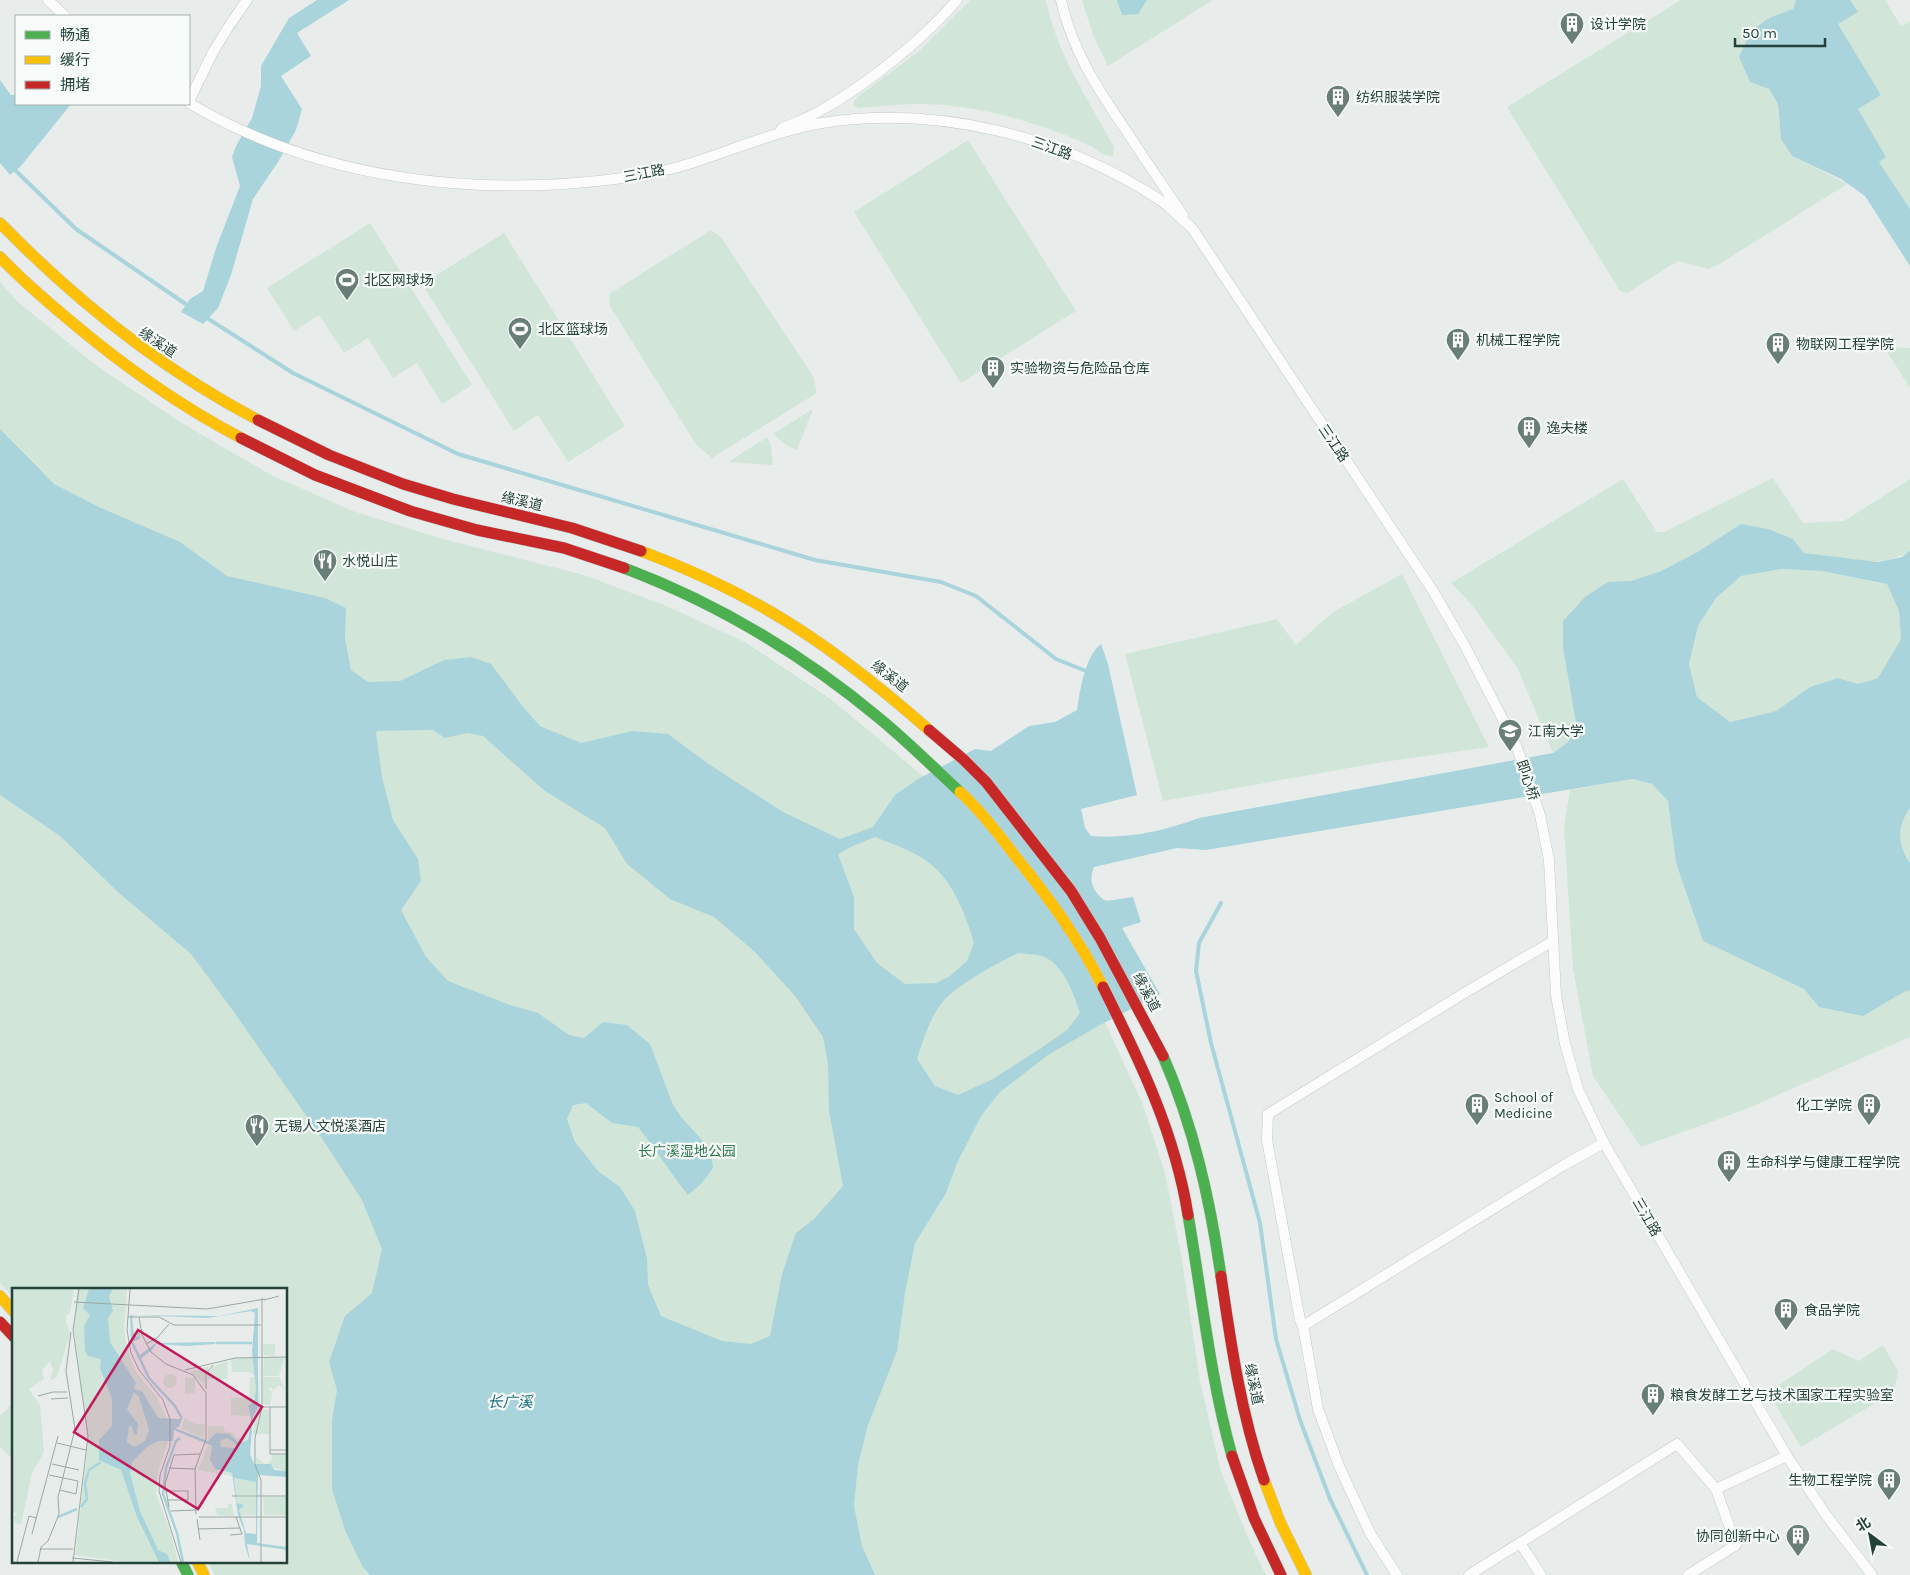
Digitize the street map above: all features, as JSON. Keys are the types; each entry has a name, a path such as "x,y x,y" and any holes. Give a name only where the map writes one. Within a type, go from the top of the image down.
{"main road":[{"name":"缘溪道","path":"0,223 24,249 79,300 125,337 185,379 236,409 290,438 354,466 414,488 572,528 651,555 718,583 762,606 804,632 896,700 972,766 1006,807 1083,908 1142,1014 1176,1088 1194,1139 1208,1200 1232,1354 1254,1452 1291,1548 1306,1575"},
{"path":"0,257 13,271 91,340 158,388 236,436 284,460 350,489 411,511 487,532 565,548 656,580 717,608 800,658 857,700 909,743 986,818 1045,894 1084,951 1150,1081 1178,1166 1194,1240 1210,1359 1234,1466 1253,1517 1281,1575"},
{"path":"0,1296 12,1310"},
{"path":"0,1322 12,1335"},
{"path":"181,1562 188,1575"},
{"path":"198,1562 204,1575"}],"street":[{"path":"48,0 64,15"},
{"path":"190,100 213,52 247,0"},
{"path":"755,141 820,112 867,80 912,44 957,0"},
{"path":"1061,0 1065,18 1078,52 1093,82 1192,228"},
{"name":"三江路","path":"190,103 235,127 295,151 355,168 421,181 488,186 548,186 626,178 684,166 755,141 820,123 886,117 930,120 986,129 1040,142 1088,162 1131,183 1162,202 1192,228 1433,591 1465,646 1516,745"},
{"name":"即心桥","path":"1516,745 1540,815"},
{"name":"三江路","path":"1540,815 1549,860 1556,995 1565,1044 1578,1089 1604,1143 1787,1456 1826,1515 1872,1575"},
{"path":"1398,1575 1370,1533 1339,1466 1318,1409 1267,1140 1268,1114 1466,992 1553,941"},
{"path":"1303,1326 1564,1165 1604,1143"},
{"path":"1469,1575 1677,1444 1716,1489 1736,1545 1688,1575"},
{"path":"1716,1489 1787,1456"},
{"path":"1520,1543 1541,1575"}],"green space":[{"path":"970,0 1046,0 1065,58 1114,147 1113,156 1105,155 1078,140 1046,128 1009,116 981,110 925,104 859,108 853,105 856,98 918,52"},
{"path":"1082,0 1213,0 1108,66 1093,35"},
{"path":"1681,0 1796,0 1793,9 1759,23 1739,57 1750,82 1769,89 1778,104 1781,139 1792,156 1847,184 1718,265 1708,269 1678,261 1627,293 1620,291 1507,107"},
{"path":"1850,0 1885,0 1901,26 1910,21 1910,209 1879,162 1886,157 1858,109 1881,95 1838,24 1857,12"},
{"path":"968,140 1076,311 961,383 854,212"},
{"name":"北区网球场","path":"370,223 472,385 442,404 417,363 393,378 368,338 344,353 319,315 294,331 267,288"},
{"path":"711,230 721,237 813,376 817,393 712,458 697,446 610,306 609,294"},
{"name":"北区篮球场","path":"504,233 625,426 568,462 538,415 514,431 422,284"},
{"name":"长广溪湿地公园","path":"0,282 18,302 97,366 180,422 273,476 353,511 443,539 584,575 664,605 745,642 832,700 923,776 1064,949 1105,1022 1143,1105 1165,1173 1181,1254 1200,1381 1221,1472 1252,1547 1266,1575 215,1575 208,1562 288,1562 288,1288 12,1288 12,1296 0,1283"},
{"path":"1884,347 1910,348 1910,388"},
{"path":"813,409 797,450 784,443 774,433"},
{"path":"767,437 771,446 773,465 728,462"},
{"path":"1773,478 1803,523 1844,521 1910,479 1910,550 1887,560 1873,561 1859,561 1804,553 1793,539 1741,524 1689,558 1660,572 1631,581 1608,582 1563,648 1576,723 1568,742 1553,753 1518,669 1472,605 1451,583 1623,479 1657,532 1664,532"},
{"path":"1782,569 1823,571 1887,584 1899,611 1901,639 1878,678 1858,684 1838,678 1810,687 1776,711 1729,722 1697,697 1689,664 1698,626 1716,598 1741,576"},
{"path":"1402,574 1489,747 1383,762 1163,801 1125,654 1277,619 1296,645 1333,612"},
{"path":"1633,779 1652,784 1668,801 1676,863 1703,941 1804,989 1819,1007 1910,990 1910,1037 1744,1110 1641,1147 1593,1076 1573,969 1564,827 1570,790"},
{"path":"1910,808 1910,863 1903,849 1900,836 1903,822"},
{"path":"1883,1345 1898,1371 1894,1392 1801,1447 1768,1392 1833,1349 1859,1361"},
{"path":"12,1404 12,1459 0,1447 0,1416"}],"water":[{"path":"317,0 349,0 297,33 311,56 281,76 302,109 296,130 278,162 253,199 231,275 218,308 203,324 181,312 190,299 203,291 216,248 240,186 232,157 252,118 261,86 261,66 289,18"},
{"path":"1117,0 1147,0 1138,14 1122,15"},
{"path":"1796,0 1850,0 1858,12 1838,24 1881,95 1858,109 1886,157 1879,162 1910,209 1910,266 1865,196 1841,179 1792,156 1781,139 1778,104 1769,89 1750,82 1739,57 1749,37 1759,25 1765,20 1793,9"},
{"path":"0,80 11,95 15,95 15,105 70,105 21,166 10,175 0,163"},
{"name":"长广溪","path":"0,429 54,484 101,508 180,542 227,576 325,598 346,608 345,639 351,670 368,682 400,681 444,660 471,657 491,664 540,726 581,743 633,731 668,734 707,763 783,812 840,839 873,827 895,795 918,779 975,749 991,751 1029,726 1055,722 1077,710 1087,665 1095,650 1101,644 1108,664 1137,795 1081,809 1085,828 1091,836 1132,835 1173,827 1199,818 1553,753 1568,742 1576,723 1563,648 1563,621 1585,597 1608,582 1631,581 1659,572 1696,553 1741,524 1768,529 1793,539 1804,553 1878,562 1902,557 1910,550 1910,808 1903,822 1900,835 1903,849 1910,863 1910,990 1863,1016 1819,1007 1804,989 1703,941 1676,863 1668,801 1652,784 1633,779 1206,850 1177,848 1094,867 1092,872 1093,886 1102,898 1106,901 1133,897 1141,922 1122,928 1160,994 1048,1055 1000,1092 981,1116 957,1163 946,1193 915,1243 905,1293 897,1351 868,1425 858,1465 854,1506 862,1546 875,1575 370,1575 362,1566 345,1530 332,1489 332,1420 337,1390 329,1362 345,1316 372,1293 382,1249 362,1200 323,1140 191,954 119,893 60,836 0,795","holes":["1782,569 1822,571 1887,584 1899,611 1901,639 1878,678 1858,684 1838,678 1810,687 1776,711 1730,722 1697,697 1689,664 1698,626 1716,598 1741,576","407,713 445,738 468,733 483,736 545,791 605,828 627,864 670,899 714,917 754,951 796,997 823,1037 828,1064 829,1111 843,1186 814,1219 796,1233 782,1274 770,1336 751,1344 722,1341 661,1316 648,1285 647,1258 635,1211 620,1187 598,1171 575,1142 567,1119 573,1105 586,1103 612,1123 638,1127 688,1195 702,1183 713,1168 711,1150 673,1105 650,1044 627,1025 603,1022 584,1038 569,1035 538,1013 510,1005 448,981 426,957 401,910 421,881 418,859 393,820 382,777 376,733 389,714","875,837 898,846 927,861 948,882 963,912 974,943 967,961 950,976 936,983 905,984 877,963 854,929 854,897 838,854","1018,953 1042,956 1050,960 1062,972 1080,1013 1067,1030 1041,1048 993,1079 958,1095 935,1086 917,1059 928,1028 940,1005 961,986"]}],"waterway":[{"path":"15,170 76,229 190,307"},
{"path":"204,316 293,373 458,454 815,560 941,582 976,596 1056,659 1086,671"},
{"path":"355,721 445,719"},
{"path":"1221,903 1199,943 1196,971 1211,1043 1260,1223 1276,1339 1300,1420 1330,1499 1367,1575"}],"traffic: fast":[{"path":"624,568 692,597 725,614 758,632 820,672 879,718 960,792"},
{"path":"1163,1056 1184,1110 1200,1164 1221,1276"},
{"path":"1188,1215 1212,1366 1232,1456"},
{"path":"182,1562 188,1575"}],"traffic: slow":[{"path":"0,223 59,280 122,332 188,379 258,420"},
{"path":"0,257 50,304 129,368 195,412 241,438"},
{"path":"641,551 691,571 724,587 755,603 813,638 853,667 929,730"},
{"path":"960,792 989,822 1040,887 1074,936 1103,987"},
{"path":"0,1296 12,1310"},
{"path":"1264,1480 1280,1522 1306,1575"},
{"path":"198,1562 204,1575"}],"traffic: jam":[{"path":"258,420 329,455 403,484 453,499 572,528 641,551"},
{"path":"241,438 315,475 410,511 477,530 564,548 624,568"},
{"path":"929,730 986,782 1071,891 1100,938 1163,1056"},
{"path":"1103,987 1143,1070 1165,1126 1182,1185 1188,1215"},
{"path":"1221,1276 1243,1405 1264,1480"},
{"path":"0,1322 12,1335"},
{"path":"1232,1456 1254,1518 1281,1575"}],"place":[{"name":"设计学院","path":"1572,45"},
{"name":"纺织服装学院","path":"1338,118"},
{"name":"北区网球场","path":"347,301"},
{"name":"北区篮球场","path":"520,350"},
{"name":"机械工程学院","path":"1458,361"},
{"name":"物联网工程学院","path":"1778,365"},
{"name":"实验物资与危险品仓库","path":"993,389"},
{"name":"逸夫楼","path":"1529,449"},
{"name":"水悦山庄","path":"325,582"},
{"name":"江南大学","path":"1510,752"},
{"name":"School of Medicine","path":"1477,1126"},
{"name":"化工学院","path":"1869,1126"},
{"name":"无锡人文悦溪酒店","path":"257,1147"},
{"name":"生命科学与健康工程学院","path":"1729,1183"},
{"name":"食品学院","path":"1786,1331"},
{"name":"粮食发酵工艺与技术国家工程实验室","path":"1653,1416"},
{"name":"生物工程学院","path":"1889,1501"},
{"name":"协同创新中心","path":"1798,1557"}]}
